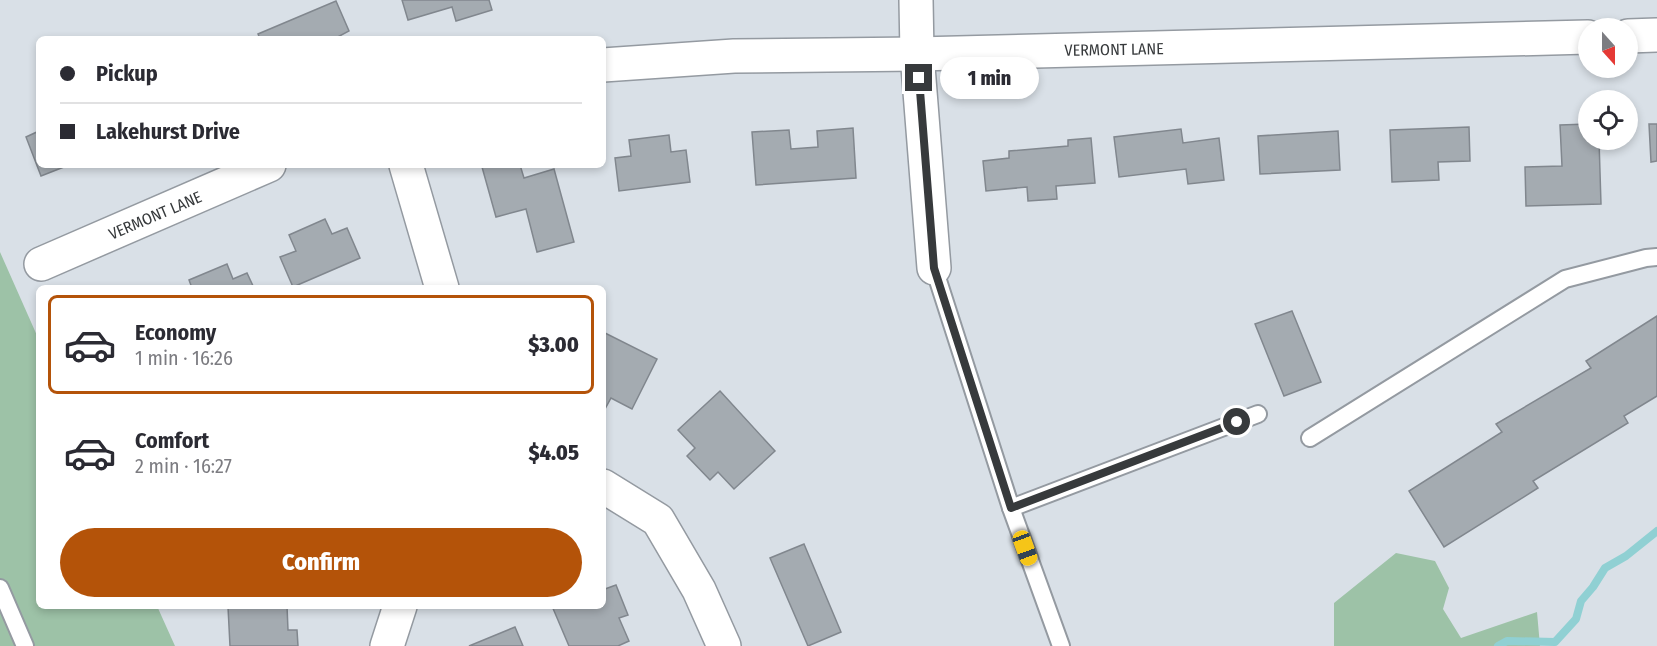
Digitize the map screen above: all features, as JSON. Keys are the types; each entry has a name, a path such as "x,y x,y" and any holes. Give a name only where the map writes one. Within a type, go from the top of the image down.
{"street":[{"path":"916,0 917,54 934,268"},
{"path":"1638,36 1657,35"},
{"name":"VERMONT LANE","path":"606,65 734,56 917,54 1578,37"},
{"name":"VERMONT LANE","path":"41,264 262,168"},
{"path":"407,168 441,285"},
{"path":"606,488 658,520 699,590 724,646"},
{"path":"387,646 399,609"}],"lane":[{"path":"1310,438 1565,279 1657,257"},
{"path":"934,268 1011,508 1061,646"},
{"path":"1011,508 1258,414"},
{"path":"0,588 25,646"}],"green space":[{"path":"0,252 36,333 36,609 158,609 175,646 0,646"},
{"path":"1396,553 1435,561 1449,588 1443,609 1461,638 1537,612 1540,646 1334,646 1334,603"}],"building":[{"path":"402,0 489,0 492,10 456,21 452,7 408,20"},
{"path":"336,1 349,31 340,36 259,36 258,34"},
{"path":"1578,124 1578,150 1599,150 1601,204 1526,206 1525,167 1562,166 1560,125"},
{"path":"1649,124 1657,124 1657,161 1651,162"},
{"path":"1469,127 1470,161 1438,162 1439,180 1392,182 1390,130"},
{"path":"853,128 856,178 756,185 752,132 789,130 791,149 818,147 817,131"},
{"path":"1181,129 1183,143 1219,138 1224,180 1188,184 1186,169 1119,177 1114,137"},
{"path":"1338,131 1340,170 1260,174 1258,136"},
{"path":"36,132 36,163 26,137"},
{"path":"669,135 671,152 686,150 690,182 619,191 615,158 631,156 629,140"},
{"path":"1091,138 1095,183 1056,186 1057,199 1028,201 1027,187 986,191 983,161 1009,158 1009,151 1068,146 1068,140"},
{"path":"38,168 61,168 41,176"},
{"path":"482,168 521,168 524,178 554,169 574,242 537,252 526,209 496,217"},
{"path":"325,219 332,234 347,228 360,258 298,285 292,285 280,257 296,251 289,235"},
{"path":"227,264 233,279 247,273 253,285 191,285 189,280"},
{"path":"1292,311 1321,382 1284,396 1255,324"},
{"path":"1657,316 1657,396 1624,416 1628,423 1533,481 1538,488 1444,547 1409,491 1502,432 1496,424 1591,368 1586,361"},
{"path":"606,334 657,359 632,409 611,398 606,407"},
{"path":"720,391 775,451 734,489 718,472 710,480 687,456 695,448 678,430"},
{"path":"804,544 841,632 808,646 770,558"},
{"path":"616,585 628,615 619,618 629,641 618,646 569,646 553,609 606,609 606,589"},
{"path":"228,609 287,609 288,630 297,630 298,646 230,646"},
{"path":"515,627 523,646 469,646"}],"waterway":[{"path":"1498,646 1507,641 1555,642 1576,619 1581,601 1605,568 1626,556 1657,531"}],"route":[{"path":"919,78 934,268 1011,508 1237,422"}]}
